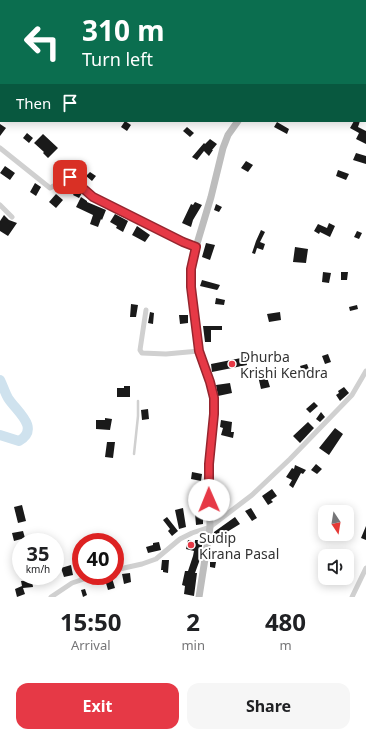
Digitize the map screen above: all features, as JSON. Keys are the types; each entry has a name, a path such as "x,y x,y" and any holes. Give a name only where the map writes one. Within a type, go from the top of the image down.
{"street":[{"path":"199,597 210,527 209,464 214,414 214,398 199,351 191,269 225,141 237,122"},
{"path":"0,148 50,188 70,177 93,197 196,247"},
{"path":"0,205 12,217"},
{"path":"146,310 140,351 166,354 199,351"},
{"path":"124,568 156,559 180,539 210,527 252,495 295,454 352,395 366,371"},
{"path":"352,597 366,568"},
{"path":"51,597 72,583"}],"lane":[{"path":"134,454 138,401"}],"building":[{"path":"124,122 131,125 127,131 121,127"},
{"path":"277,122 289,129 287,134 274,127"},
{"path":"353,122 360,122 358,127 366,131 366,144 356,139 359,133 350,128"},
{"path":"0,124 6,128 0,136"},
{"path":"187,127 194,133 190,137 183,131"},
{"path":"27,133 33,138 29,143 23,138"},
{"path":"43,134 58,148 48,158 34,143"},
{"path":"210,139 217,144 209,156 204,151 197,160 192,157 204,143 205,144"},
{"path":"356,153 366,156 366,164 353,160"},
{"path":"246,161 253,165 248,172 241,168"},
{"path":"5,166 15,173 10,180 0,173"},
{"path":"338,170 349,174 346,180 336,176"},
{"path":"90,172 96,176 92,181 86,176"},
{"path":"35,183 41,187 36,196 30,192"},
{"path":"77,188 82,193 79,198 73,195"},
{"path":"56,194 63,200 56,208 49,202"},
{"path":"81,197 87,202 106,210 98,227 90,224 93,215 76,207"},
{"path":"195,202 202,205 193,220 191,227 182,223 191,204 193,205"},
{"path":"216,204 222,207 219,212 214,210"},
{"path":"115,214 128,221 123,232 110,222"},
{"path":"4,215 9,220 17,223 8,236 0,231 0,221"},
{"path":"329,223 335,226 330,237 314,231 318,224 327,228"},
{"path":"137,226 150,235 145,242 132,235"},
{"path":"261,230 265,232 260,242 265,244 263,250 257,248 255,254 252,253"},
{"path":"357,231 362,233 359,239 354,237"},
{"path":"206,243 215,245 210,260 202,257"},
{"path":"295,247 308,249 306,263 293,262"},
{"path":"323,272 331,273 329,283 322,282"},
{"path":"341,272 348,272 347,280 341,280"},
{"path":"202,280 220,285 217,290 200,286"},
{"path":"216,298 225,300 224,305 215,304"},
{"path":"131,304 138,305 136,317 130,317"},
{"path":"357,305 358,309 350,311 349,307"},
{"path":"150,312 154,313 153,324 148,323"},
{"path":"280,312 281,320 269,322 267,314"},
{"path":"179,315 188,315 188,323 180,324"},
{"path":"203,326 222,326 222,330 211,330 211,342 205,342"},
{"path":"328,354 331,362 325,364 322,356"},
{"name":"Dhurba Krishi Kendra","path":"246,357 247,365 212,372 211,364"},
{"path":"307,364 310,372 303,374 300,366"},
{"path":"266,374 270,387 261,389 258,376"},
{"path":"230,383 232,393 218,396 216,385"},
{"path":"124,386 130,386 130,397 117,397 117,388 124,388"},
{"path":"344,387 349,393 340,401 336,395 339,393 338,391"},
{"path":"314,402 318,406 310,413 306,409"},
{"path":"148,409 149,419 142,420 141,410"},
{"path":"321,412 325,417 320,422 316,419"},
{"path":"105,418 112,419 110,430 96,429 96,420 105,420"},
{"path":"221,420 232,422 231,432 234,432 233,438 221,435 223,428 220,427"},
{"path":"308,422 314,428 300,443 293,436"},
{"path":"335,428 343,434 329,455 319,448"},
{"path":"107,442 115,442 113,458 105,457"},
{"path":"316,464 322,469 317,474 311,470"},
{"path":"295,465 306,470 303,474 301,473 293,488 289,485 292,480 286,477 292,468 294,469"},
{"path":"192,472 202,474 201,481 191,479"},
{"path":"272,489 277,496 271,500 273,502 268,505 262,496"},
{"path":"22,505 26,521 18,523 14,507"},
{"path":"183,508 186,527 179,529 175,510"},
{"path":"251,508 257,518 252,521 245,511"},
{"path":"203,512 203,524 196,525 195,513"},
{"path":"167,517 178,531 172,536 168,531 170,529 163,520"},
{"path":"235,517 240,524 222,535 223,540 213,541 214,532"},
{"path":"366,526 366,540 361,538"},
{"path":"23,531 24,533 12,533"},
{"path":"188,540 195,542 195,540 203,540 199,562 195,573 197,573 194,596 184,594 185,586 182,585 185,571 188,571 194,551 186,549"},
{"path":"159,542 161,550 148,553 146,547 153,545 153,543"},
{"path":"162,560 169,560 168,573 161,570"},
{"path":"210,562 216,562 215,568 210,567"},
{"path":"71,565 72,575 64,577 64,567"},
{"path":"130,573 131,582 124,584 124,574"},
{"path":"33,585 33,587 23,588 25,594 17,597 15,589 22,586"},
{"path":"106,585 114,585 115,588 108,590"},
{"path":"85,589 87,595 83,597 81,590"}],"waterway":[{"path":"0,380 8,398 25,420 28,431 19,441 0,435"}],"place":[{"name":"Dhurba Krishi Kendra","path":"232,364"},
{"name":"Sudip Kirana Pasal","path":"191,545"}],"route":[{"path":"70,177 93,197 143,223 196,247 191,269 191,287 199,351 214,398 214,414 209,464 209,500"}]}
